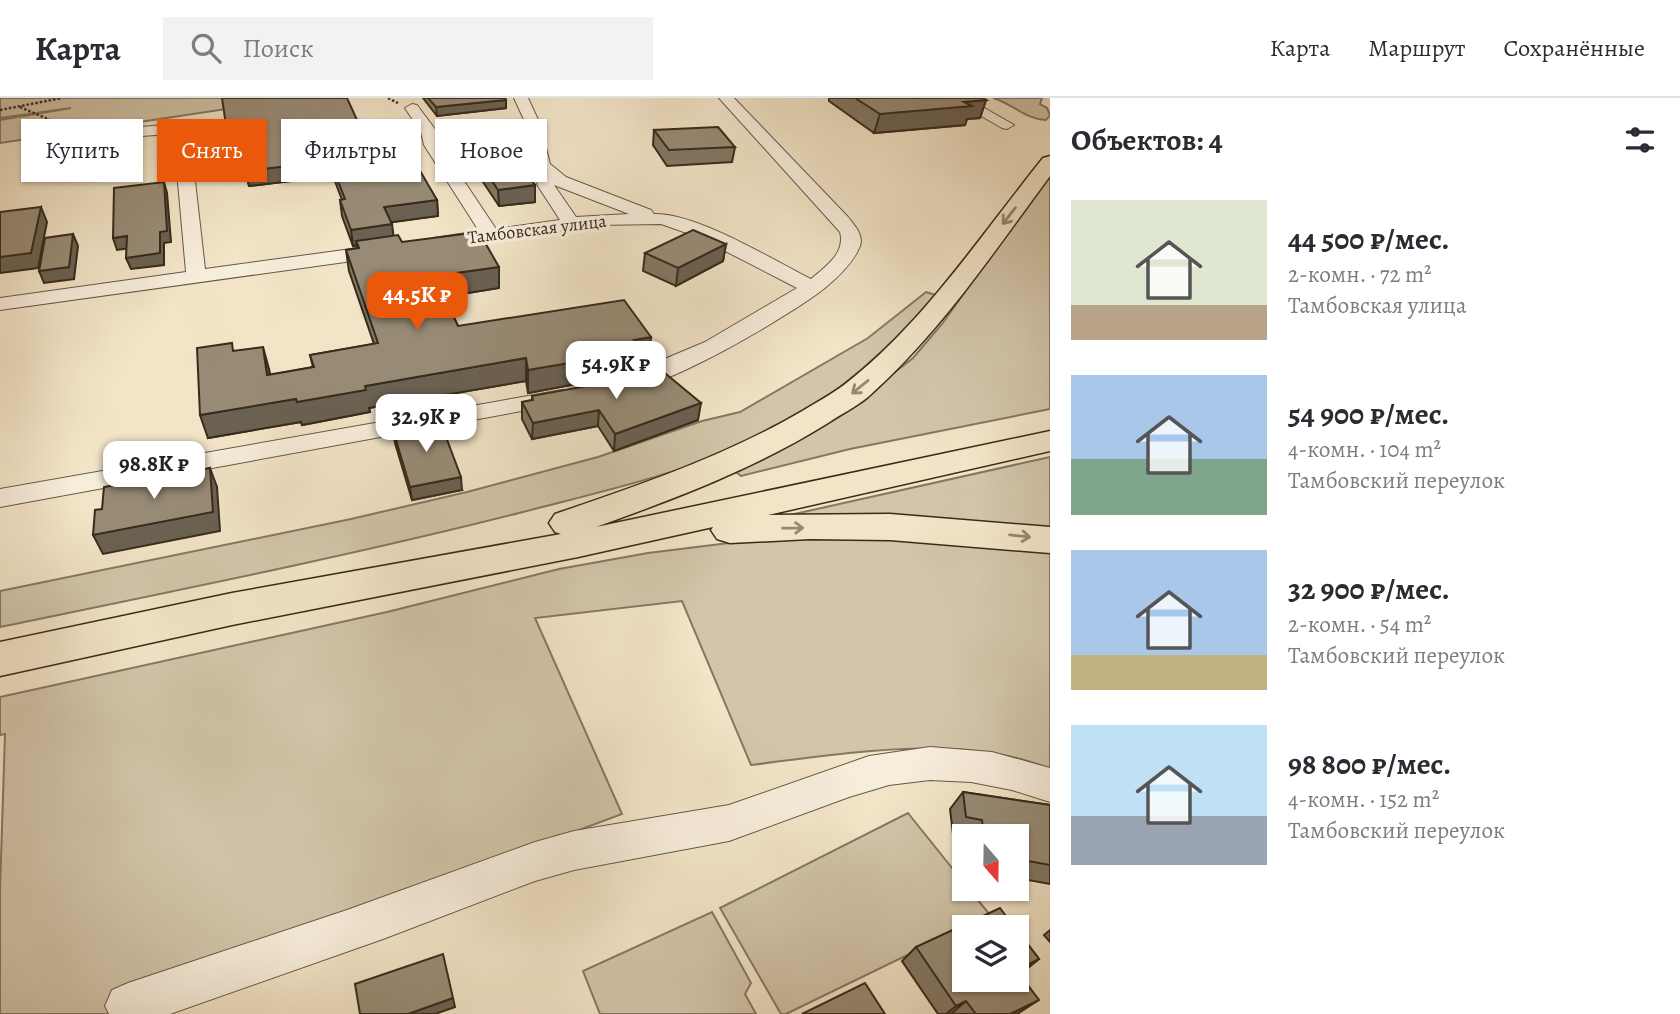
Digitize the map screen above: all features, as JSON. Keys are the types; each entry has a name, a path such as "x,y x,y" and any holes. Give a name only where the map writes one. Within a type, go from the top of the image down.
{"highway":[{"path":"573,533 787,434 855,392 922,328 1050,162"},
{"path":"0,659 573,533 1050,421"},
{"path":"573,533 1050,442"},
{"path":"573,533 794,528 930,529 1050,540"}],"street":[{"path":"521,98 531,119"},
{"path":"606,389 647,378 744,330 811,287 844,259 851,245 847,227 726,98"},
{"path":"957,98 1007,125"},
{"path":"412,108 429,132 432,145 491,235"},
{"path":"143,130 163,128 174,130 182,137 196,277"},
{"path":"547,170 560,181 662,219"},
{"path":"546,182 572,224"},
{"name":"Тамбовская улица","path":"0,304 596,220 662,219 705,233 811,287"},
{"path":"0,498 579,394"},
{"path":"128,1006 419,905 508,869 556,855 657,839 731,823 890,768 936,764 977,766 1018,773 1050,785"}],"path":[{"path":"0,110 62,98"},
{"path":"19,107 47,119"}],"shaded area":[{"path":"0,98 299,98 143,121 143,119 21,119 21,140 0,143 0,120 71,108 0,118"},
{"path":"993,98 1042,98 1040,104 1047,108 1050,115 1046,120 1032,117"},
{"path":"1050,173 1050,409 850,449 741,476 736,472 849,408 913,358 942,324"},
{"path":"926,292 936,295 884,350 825,398 752,441 688,466 656,477 458,528 0,627 0,591 351,519 467,492 598,457 702,421 740,412 868,338"},
{"path":"1050,457 1050,769 1016,758 980,751 942,749 863,752 751,765 682,601 535,618 622,814 427,887 116,1014 0,1014 0,890 5,734 0,735 0,697 387,612 559,569 648,553 729,543 782,540 772,519"},
{"path":"908,813 952,868 952,901 979,901 990,915 952,915 952,933 786,1014 781,1014 720,908"},
{"path":"712,912 751,983 745,994 756,1014 600,1014 583,971"}],"building":[{"path":"222,98 347,98 357,119 281,119 281,167 267,168 267,119 225,119"},
{"path":"428,98 505,98 506,100 436,107"},
{"path":"855,98 986,100 964,102 972,106 880,114"},
{"path":"718,127 735,147 669,150 654,130"},
{"path":"421,172 437,200 384,207 392,224 351,230 340,200 345,199 338,182 421,182"},
{"path":"164,182 167,231 160,232 160,253 126,258 127,236 113,238 114,188"},
{"path":"493,182 533,182 535,185 498,190"},
{"path":"41,207 31,253 0,257 0,212"},
{"path":"693,230 726,244 678,268 645,253"},
{"path":"479,232 499,267 434,276 458,326 624,300 651,337 634,340 641,346 605,357 528,370 526,358 365,386 366,390 200,415 197,348 232,343 233,351 263,347 267,375 314,367 310,355 378,343 346,250 359,248 356,241 398,235 402,242"},
{"path":"73,234 69,267 39,271 45,238"},
{"path":"660,369 701,403 615,434 599,410 533,423 522,402 533,400 532,396"},
{"path":"440,421 461,477 410,487 393,430"},
{"path":"210,468 213,512 93,535 95,510 102,509 104,487"},
{"path":"963,792 1050,805 1050,865 1029,861 1029,824 982,824 982,820 966,817"},
{"path":"1000,908 1005,915 985,915"},
{"path":"952,930 952,992 1029,992 1029,987 1039,1000 1010,1014 976,1014 966,1001 956,1006 916,947"},
{"path":"1029,946 1039,959 1029,964"},
{"path":"443,954 453,998 408,1014 360,1014 355,984"},
{"path":"865,983 885,1014 802,1014"}]}
